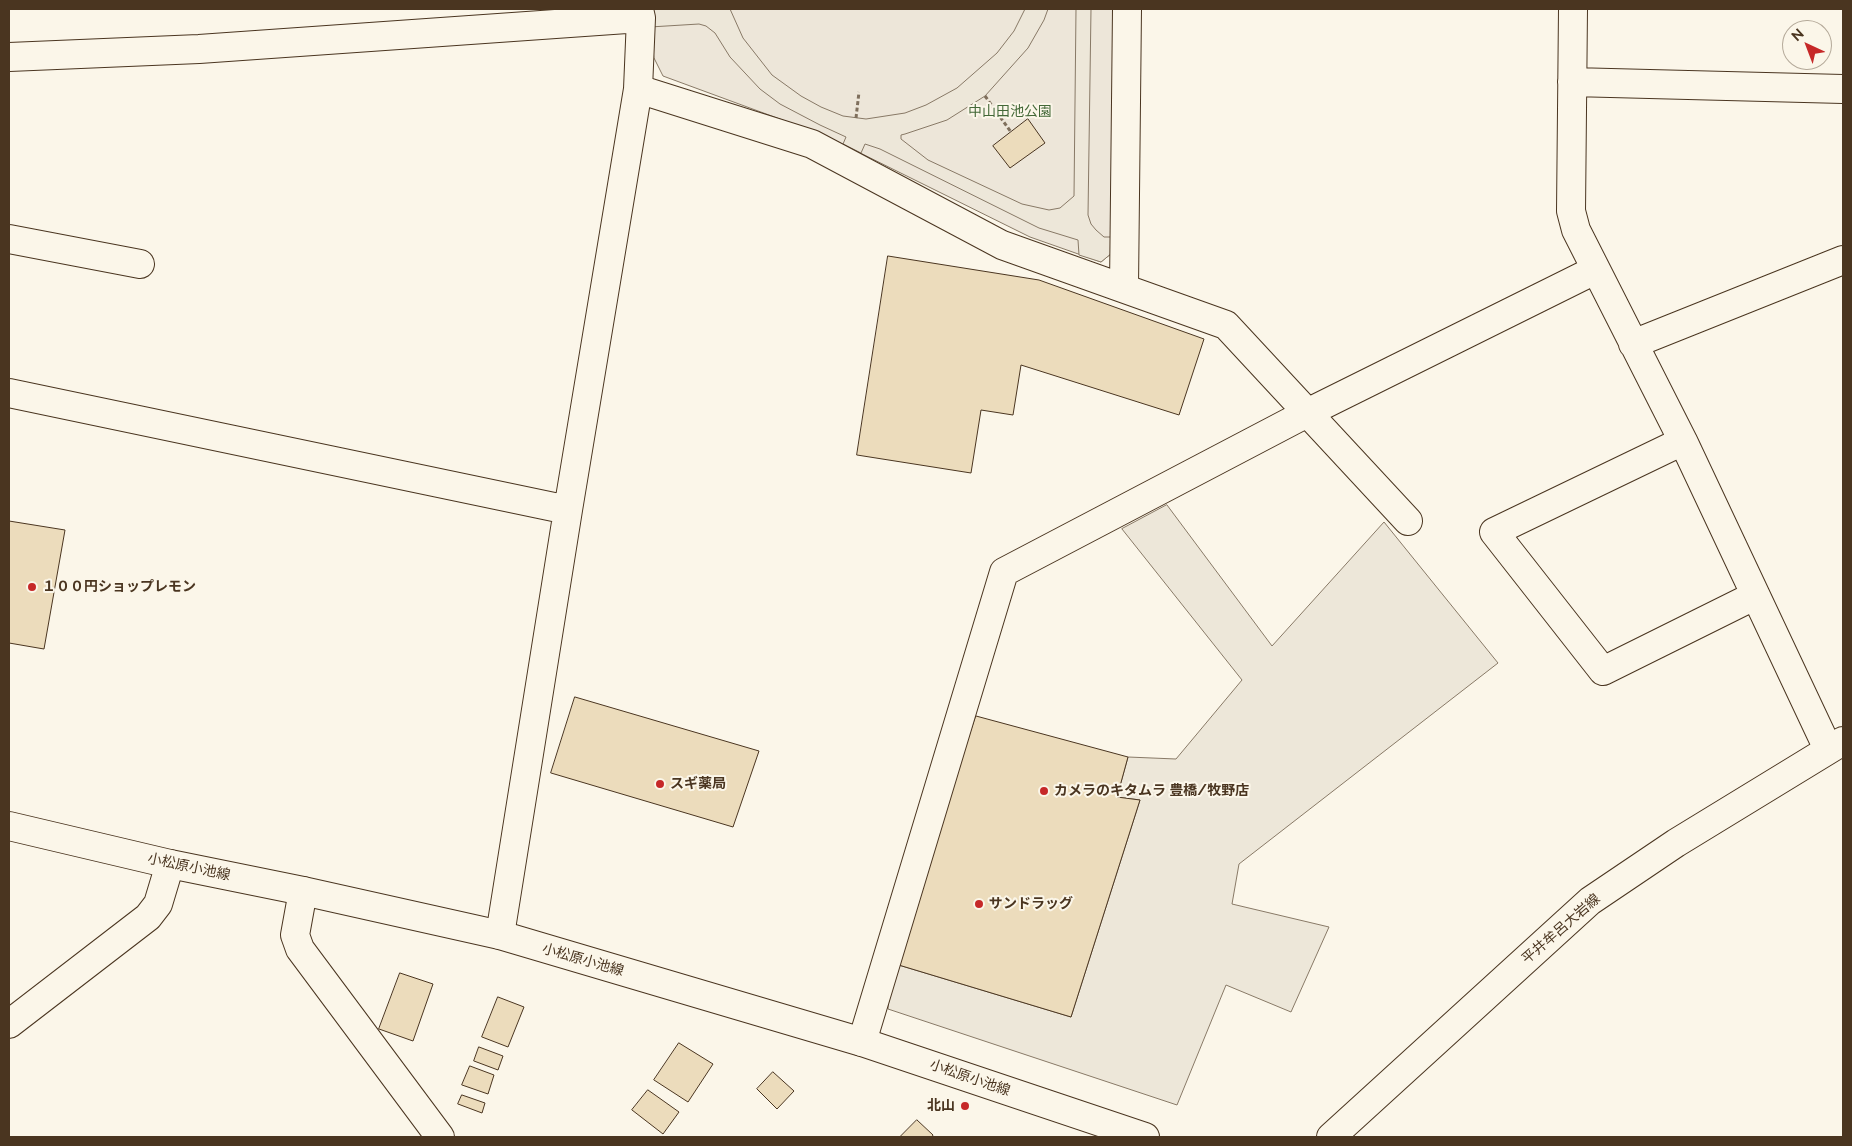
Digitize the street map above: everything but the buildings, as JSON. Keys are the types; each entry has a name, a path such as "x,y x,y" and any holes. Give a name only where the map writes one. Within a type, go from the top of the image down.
{"street":[{"path":"1124,287 1127,9"},
{"path":"1573,9 1571,211 1576,230 1683,441 1754,596 1836,745"},
{"path":"9,57 199,49 640,13 638,89 500,935"},
{"path":"1572,82 1843,89"},
{"path":"638,89 812,144 1002,244 1226,325 1309,412 1408,521"},
{"path":"9,239 140,264"},
{"path":"1633,344 1843,260"},
{"path":"862,1042 1004,572 1309,412 1595,270"},
{"path":"9,393 568,510"},
{"path":"1683,441 1494,532 1603,671 1754,596"},
{"name":"平井牟呂大岩線","path":"1331,1137 1590,901 1676,843 1836,745"},
{"name":"小松原小池線","path":"9,826 170,864 303,891 500,935 862,1042 1145,1137"},
{"path":"9,1024 148,917 158,904 170,864"},
{"path":"303,891 295,935 300,949 440,1137"}],"path":[{"path":"856,118 859,92"},
{"path":"985,96 1011,132"}],"green space":[{"name":"中山田池公園","path":"649,9 1113,9 1112,253 1101,262 1030,237 826,136 663,76 654,58"}],"shaded area":[{"path":"648,9 730,9 743,38 772,75 801,96 821,107 843,116 866,119 905,113 926,105 957,88 997,53 1014,31 1025,9 1048,9 1028,48 985,96 947,120 901,135 901,139 928,160 1022,204 1049,210 1060,208 1074,196 1076,9 1091,9 1088,215 1091,224 1096,230 1104,237 1112,237 1112,253 1101,262 1079,255 1078,240 1039,228 880,149 865,144 861,153 843,144 846,137 780,104 760,89 730,57 715,33 706,26 699,24 650,27"},
{"path":"1167,505 1272,646 1384,522 1498,663 1239,864 1232,904 1329,927 1291,1012 1226,985 1177,1105 888,1009 892,963 1071,1017 1140,800 1117,797 1128,757 1176,759 1242,680 1122,529"}],"place":[{"name":"１００円ショップレモン","path":"32,587"},
{"name":"スギ薬局","path":"660,784"},
{"name":"カメラのキタムラ 豊橋/牧野店","path":"1044,791"},
{"name":"サンドラッグ","path":"979,904"},
{"name":"北山","path":"965,1106"}]}
